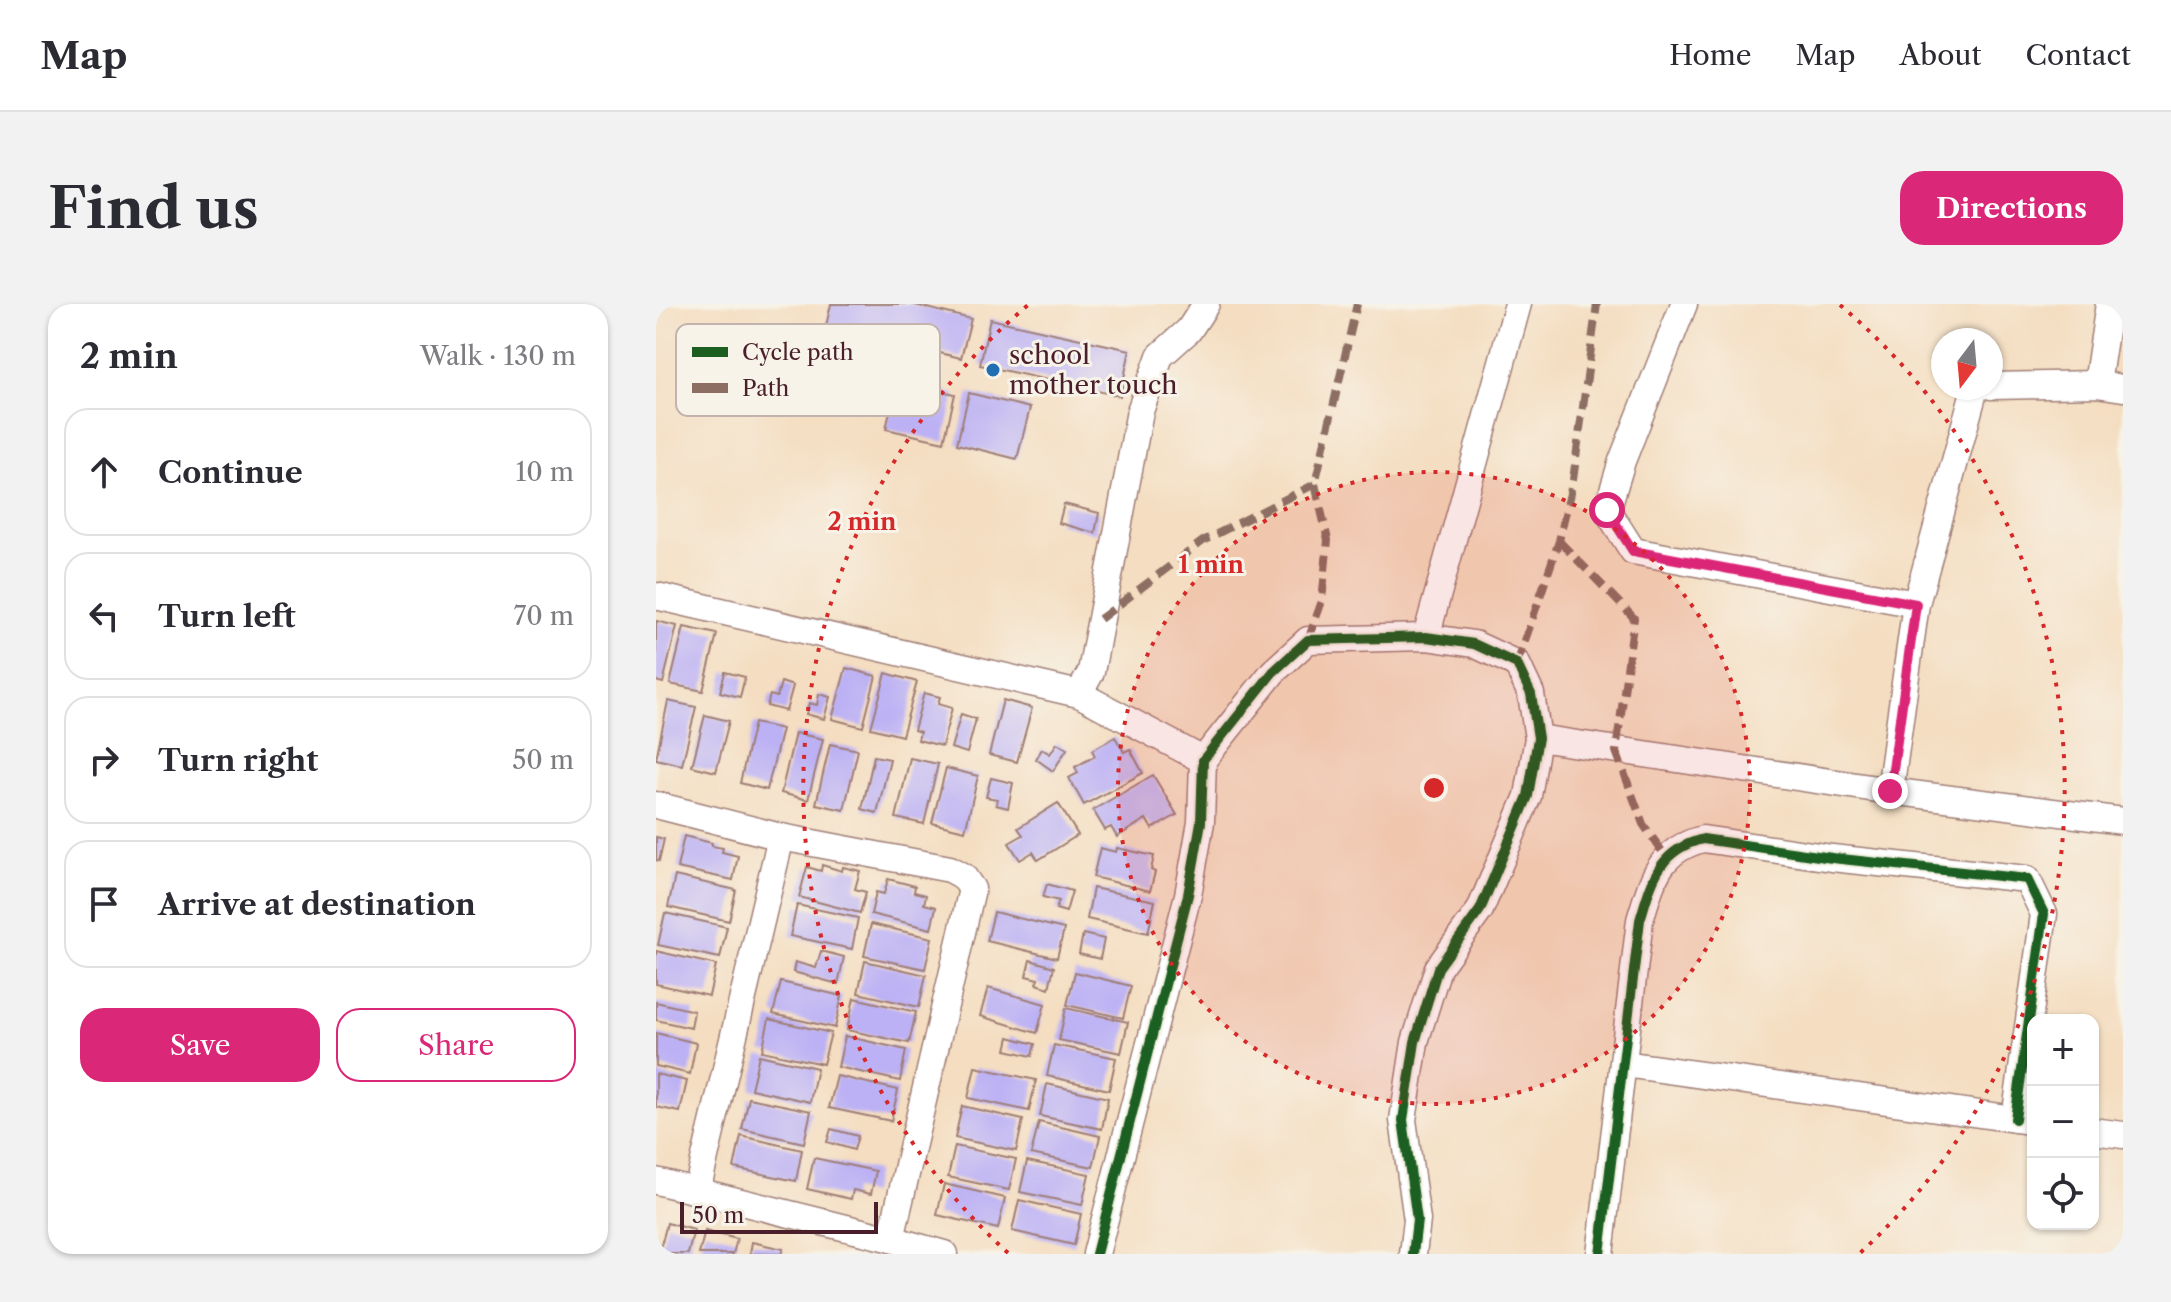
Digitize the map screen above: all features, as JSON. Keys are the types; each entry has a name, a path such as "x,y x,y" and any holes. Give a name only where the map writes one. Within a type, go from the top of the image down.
{"street":[{"path":"1079,694 1091,672 1140,411 1160,356 1189,330 1206,304"},
{"path":"1426,637 1518,304"},
{"path":"1684,304 1622,461 1607,510 1633,551 1916,604"},
{"path":"2003,386 2110,386 2109,304"},
{"path":"1890,791 1916,604 1972,400"},
{"path":"656,596 1079,694 1203,760"},
{"path":"1096,1254 1188,895 1201,822 1203,760 1273,672 1308,640 1426,637 1474,644 1517,664 1531,694 1538,738 1528,796 1480,910 1438,968 1415,1042 1403,1120 1417,1220 1413,1254"},
{"path":"1538,738 1890,791 2123,821"},
{"path":"656,805 781,837 950,869 963,876 972,889 891,1239"},
{"path":"697,1191 781,837"},
{"path":"1600,1254 1640,920 1653,880 1666,857 1685,843 1703,839 1832,858 2027,879 2044,914 2024,1120 1624,1064"},
{"path":"2099,1132 2123,1135"},
{"path":"656,1181 944,1254"}],"building":[{"path":"831,304 911,304 971,319 961,358 940,353 940,324 826,324"},
{"path":"990,319 1130,350 1120,396 980,365"},
{"path":"940,391 955,394 944,442 886,429 889,416 940,416"},
{"path":"969,393 1030,408 1017,459 957,444"},
{"path":"1064,504 1099,513 1095,533 1059,523"},
{"path":"656,621 677,626 663,683 656,681"},
{"path":"684,627 717,634 703,691 670,684"},
{"path":"846,668 876,676 863,727 832,719"},
{"path":"725,672 745,677 740,697 720,692"},
{"path":"886,673 917,682 902,736 871,728"},
{"path":"781,682 793,686 786,711 767,706 770,695 777,697"},
{"path":"924,693 940,697 938,704 952,708 942,746 918,740 920,732 914,730"},
{"path":"819,694 830,697 824,719 806,714 809,703 817,705"},
{"path":"1003,700 1032,708 1017,762 989,755"},
{"path":"668,701 696,707 682,765 656,759"},
{"path":"961,714 976,719 967,753 951,748"},
{"path":"705,715 729,721 716,772 692,766"},
{"path":"754,723 782,729 767,790 740,783"},
{"path":"795,733 823,739 808,800 781,793"},
{"path":"1115,737 1124,752 1130,749 1143,773 1084,805 1069,778 1078,773 1075,767 1095,756 1092,750"},
{"path":"1057,743 1067,749 1053,771 1036,759 1042,749 1050,754"},
{"path":"830,744 858,750 844,810 816,804"},
{"path":"874,756 890,759 877,813 862,809"},
{"path":"910,758 938,764 924,824 896,818"},
{"path":"946,768 978,776 965,831 932,823"},
{"path":"1153,775 1177,815 1152,829 1146,819 1117,837 1111,827 1105,830 1093,810"},
{"path":"991,778 1013,783 1008,808 996,805 997,799 986,797"},
{"path":"1058,803 1078,835 1038,860 1033,852 1020,860 1009,843 1023,835 1018,828"},
{"path":"684,836 712,843 712,846 723,848 722,852 738,856 733,880 677,868"},
{"path":"656,837 664,839 659,861 656,860"},
{"path":"1100,848 1116,852 1117,848 1154,856 1151,870 1155,872 1150,891 1093,877"},
{"path":"822,865 842,871 843,867 860,871 855,889 866,892 860,913 799,897 807,867 821,871"},
{"path":"675,876 736,890 729,921 668,907"},
{"path":"888,879 915,886 914,892 926,895 924,904 936,907 931,929 871,914 876,892 884,894"},
{"path":"1047,884 1072,891 1066,912 1056,909 1059,901 1043,897"},
{"path":"1093,888 1155,901 1148,933 1087,919"},
{"path":"797,905 858,918 852,949 790,936"},
{"path":"994,912 1064,929 1057,958 987,941"},
{"path":"665,913 727,927 720,958 658,945"},
{"path":"871,924 932,938 925,969 864,956"},
{"path":"1083,934 1104,939 1100,959 1079,954"},
{"path":"656,951 716,965 709,996 656,984"},
{"path":"821,951 844,957 838,984 793,972 795,962 816,968"},
{"path":"1030,960 1054,967 1049,988 1037,984 1038,979 1026,976"},
{"path":"865,961 926,975 919,1007 858,993"},
{"path":"1075,972 1131,986 1123,1018 1067,1005"},
{"path":"781,982 842,996 835,1028 773,1014"},
{"path":"988,988 1045,1004 1037,1033 980,1016"},
{"path":"854,998 916,1012 909,1043 847,1030"},
{"path":"656,1002 694,1011 691,1028 656,1020"},
{"path":"1066,1008 1128,1022 1121,1053 1059,1040"},
{"path":"769,1019 831,1033 823,1064 762,1051"},
{"path":"656,1033 696,1043 690,1074 656,1066"},
{"path":"845,1036 906,1050 900,1081 838,1067"},
{"path":"1009,1037 1035,1044 1032,1056 1006,1050"},
{"path":"1054,1045 1116,1058 1109,1090 1047,1076"},
{"path":"759,1055 817,1068 810,1102 751,1089"},
{"path":"975,1067 1036,1080 1029,1111 968,1098"},
{"path":"656,1074 687,1081 680,1112 656,1107"},
{"path":"837,1076 898,1090 891,1121 829,1108"},
{"path":"1047,1084 1108,1098 1102,1129 1040,1116"},
{"path":"749,1098 811,1111 804,1143 742,1129"},
{"path":"962,1106 1023,1120 1016,1151 955,1138"},
{"path":"1039,1122 1100,1136 1093,1167 1031,1154"},
{"path":"831,1129 858,1136 854,1150 827,1142"},
{"path":"741,1136 802,1150 796,1181 734,1168"},
{"path":"955,1146 1016,1159 1009,1190 948,1177"},
{"path":"814,1158 876,1171 871,1194 853,1190 851,1199 807,1189"},
{"path":"1027,1161 1089,1174 1082,1205 1020,1192"},
{"path":"944,1184 1005,1198 998,1229 937,1215"},
{"path":"1019,1200 1081,1214 1074,1245 1012,1231"},
{"path":"667,1223 694,1230 688,1254 659,1254"},
{"path":"705,1231 737,1239 733,1254 699,1254"},
{"path":"752,1242 783,1249 781,1254 750,1254"}],"marked path":[{"path":"1308,640 1322,601 1328,540 1315,484 1357,304"},
{"path":"1517,664 1559,541 1573,480 1597,304"},
{"path":"1100,619 1203,541 1315,484"},
{"path":"1559,541 1634,618 1616,751 1643,824 1666,857"}],"cycle path":[{"path":"1096,1254 1188,895 1201,822 1203,760 1273,672 1308,640 1426,637 1474,644 1517,664 1531,694 1538,738 1528,796 1480,910 1438,968 1415,1042 1403,1120 1417,1220 1413,1254"},
{"path":"1600,1254 1640,920 1653,880 1666,859 1688,844 1703,839 1832,858 2027,879 2044,914 2015,1119"}],"place":[{"name":"school mother touch","path":"993,370"}],"route":[{"path":"1607,510 1633,551 1916,604 1890,791"}]}
